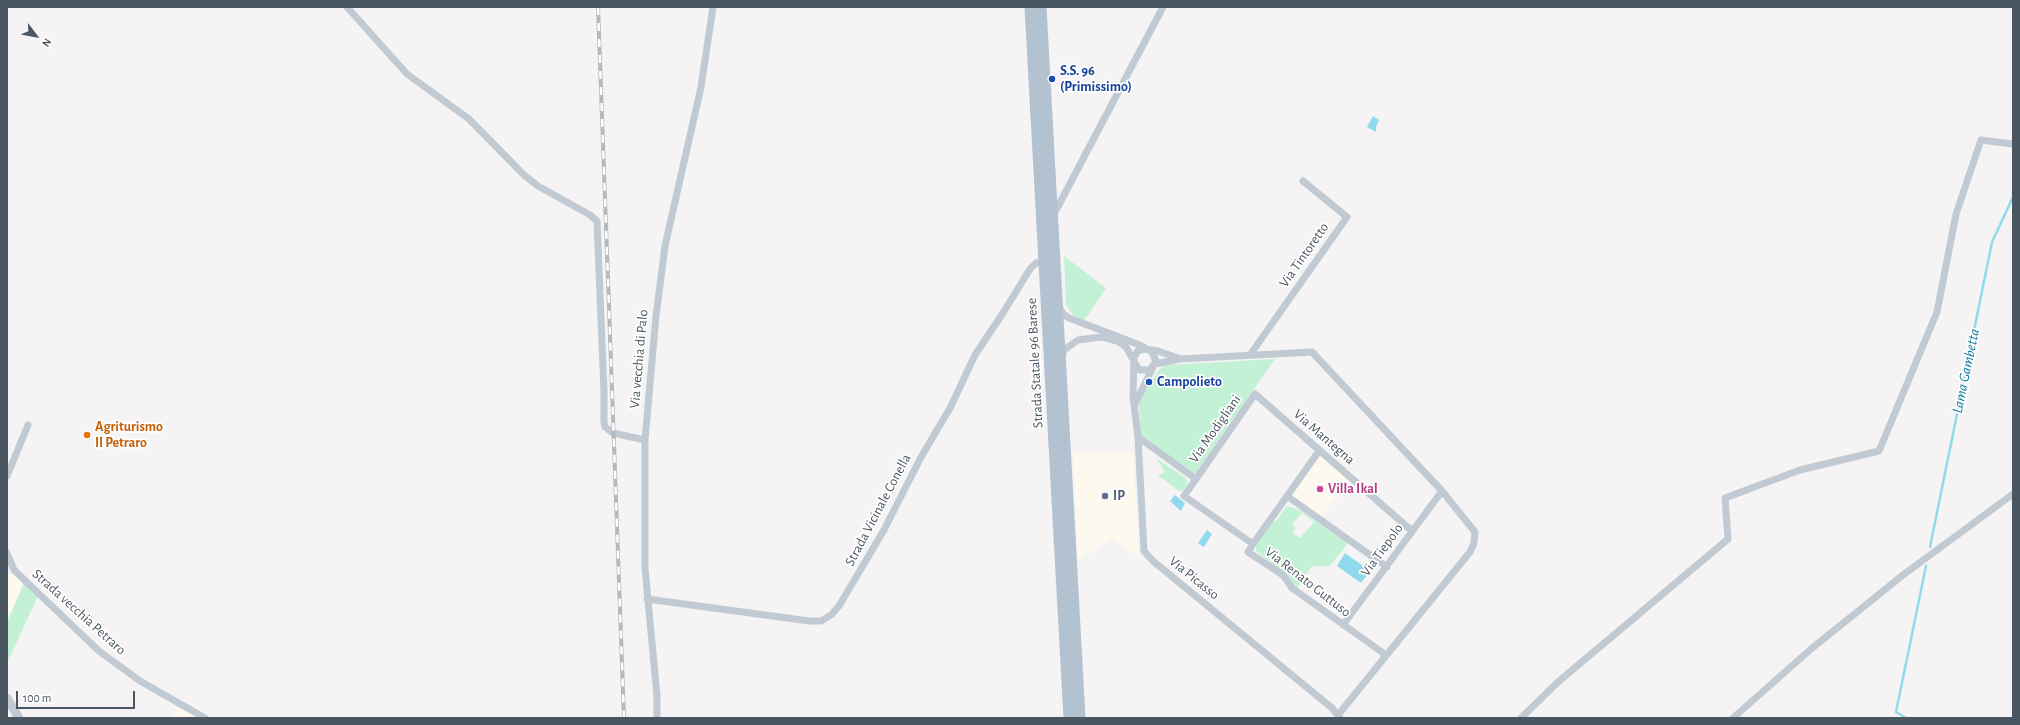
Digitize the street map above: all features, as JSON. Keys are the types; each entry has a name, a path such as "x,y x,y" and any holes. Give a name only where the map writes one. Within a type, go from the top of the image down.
{"main road":[{"name":"Strada Statale 96 Barese","path":"1030,7 1070,718"},
{"name":"Strada Statale 96 Barese","path":"1041,7 1055,297 1080,718"}],"street":[{"path":"347,7 407,74 427,91 469,119 524,175 542,188 590,215 597,221 605,428 613,433 645,440"},
{"name":"Via vecchia di Palo","path":"657,718 657,696 644,553 645,440 656,316 666,246 701,86 713,7"},
{"path":"1052,218 1163,7"},
{"path":"1521,718 1573,669 1728,539 1725,498 1800,470 1878,452 1937,312 1956,214 1981,140 2013,144"},
{"name":"Via Tintoretto","path":"1250,355 1347,217 1303,181"},
{"name":"Strada Vicinale Conella","path":"647,599 809,621 821,621 832,615 839,606 884,530 920,459 950,408 975,355 1004,314 1030,269 1036,263 1044,261"},
{"path":"1055,297 1060,309 1069,318 1140,345 1148,350 1180,359"},
{"path":"1060,367 1064,350 1071,344 1093,337 1119,342 1128,350 1139,370 1146,371 1154,366 1180,359 1312,352 1442,491 1475,532 1474,543 1470,552 1386,655 1339,716"},
{"path":"1134,361 1138,351 1148,350"},
{"path":"1135,405 1154,366 1155,358 1148,350"},
{"name":"Via Picasso","path":"1134,361 1133,396 1138,437 1142,545 1147,556 1295,677 1339,716"},
{"name":"Via Mantegna","path":"1255,394 1412,531"},
{"name":"Via Modigliani","path":"1196,479 1255,394"},
{"path":"7,476 28,425"},
{"path":"1138,437 1196,479"},
{"path":"1253,544 1320,451"},
{"name":"Via Renato Guttuso","path":"1196,479 1184,496 1253,544 1248,552 1283,575 1292,588 1386,655"},
{"name":"Via Tiepolo","path":"1343,625 1442,491"},
{"path":"1733,718 1811,649 1903,575 2013,494"},
{"path":"1287,496 1387,566"},
{"name":"Strada vecchia Petraro","path":"7,553 11,571 99,651 140,681 205,718"},
{"path":"7,698 19,718"}],"shaded area":[{"name":"IP","path":"1133,452 1139,558 1112,539 1078,560 1073,454"},
{"name":"Villa Ikal","path":"1320,456 1350,482 1320,517 1291,496"},
{"path":"7,573 13,574 24,583 7,622"},
{"path":"177,707 198,718 170,718"}],"green space":[{"path":"1064,256 1106,288 1084,321 1073,315 1066,305"},
{"path":"1275,359 1195,474 1141,437 1139,406 1141,397 1160,369 1165,365"},
{"path":"1156,458 1187,479 1187,484 1183,491 1179,491 1158,475 1165,472"},
{"path":"1287,506 1300,510 1348,543 1330,566 1312,566 1297,588 1287,575 1256,551 1256,545 1272,523 1277,520","holes":["1302,513 1314,522 1300,538 1292,532 1296,528 1292,524"]},
{"path":"24,583 38,596 7,663 7,622"}],"water":[{"path":"1373,116 1379,120 1376,127 1376,132 1367,127"},
{"path":"1175,495 1185,503 1181,511 1170,501"},
{"path":"1207,530 1212,534 1204,547 1198,543"},
{"path":"1345,553 1370,571 1361,583 1337,566"}],"waterway":[{"name":"Lama Gambetta","path":"1930,547 1992,242 2013,197"},
{"name":"Lama Gambetta","path":"1906,718 1896,712 1926,566"}],"railway":[{"path":"598,7 624,718"}],"place":[{"name":"S.S. 96 (Primissimo)","path":"1052,79"},
{"name":"Campolieto","path":"1149,382"},
{"name":"Agriturismo Il Petraro","path":"87,435"},
{"name":"Villa Ikal","path":"1320,489"},
{"name":"IP","path":"1105,496"}]}
